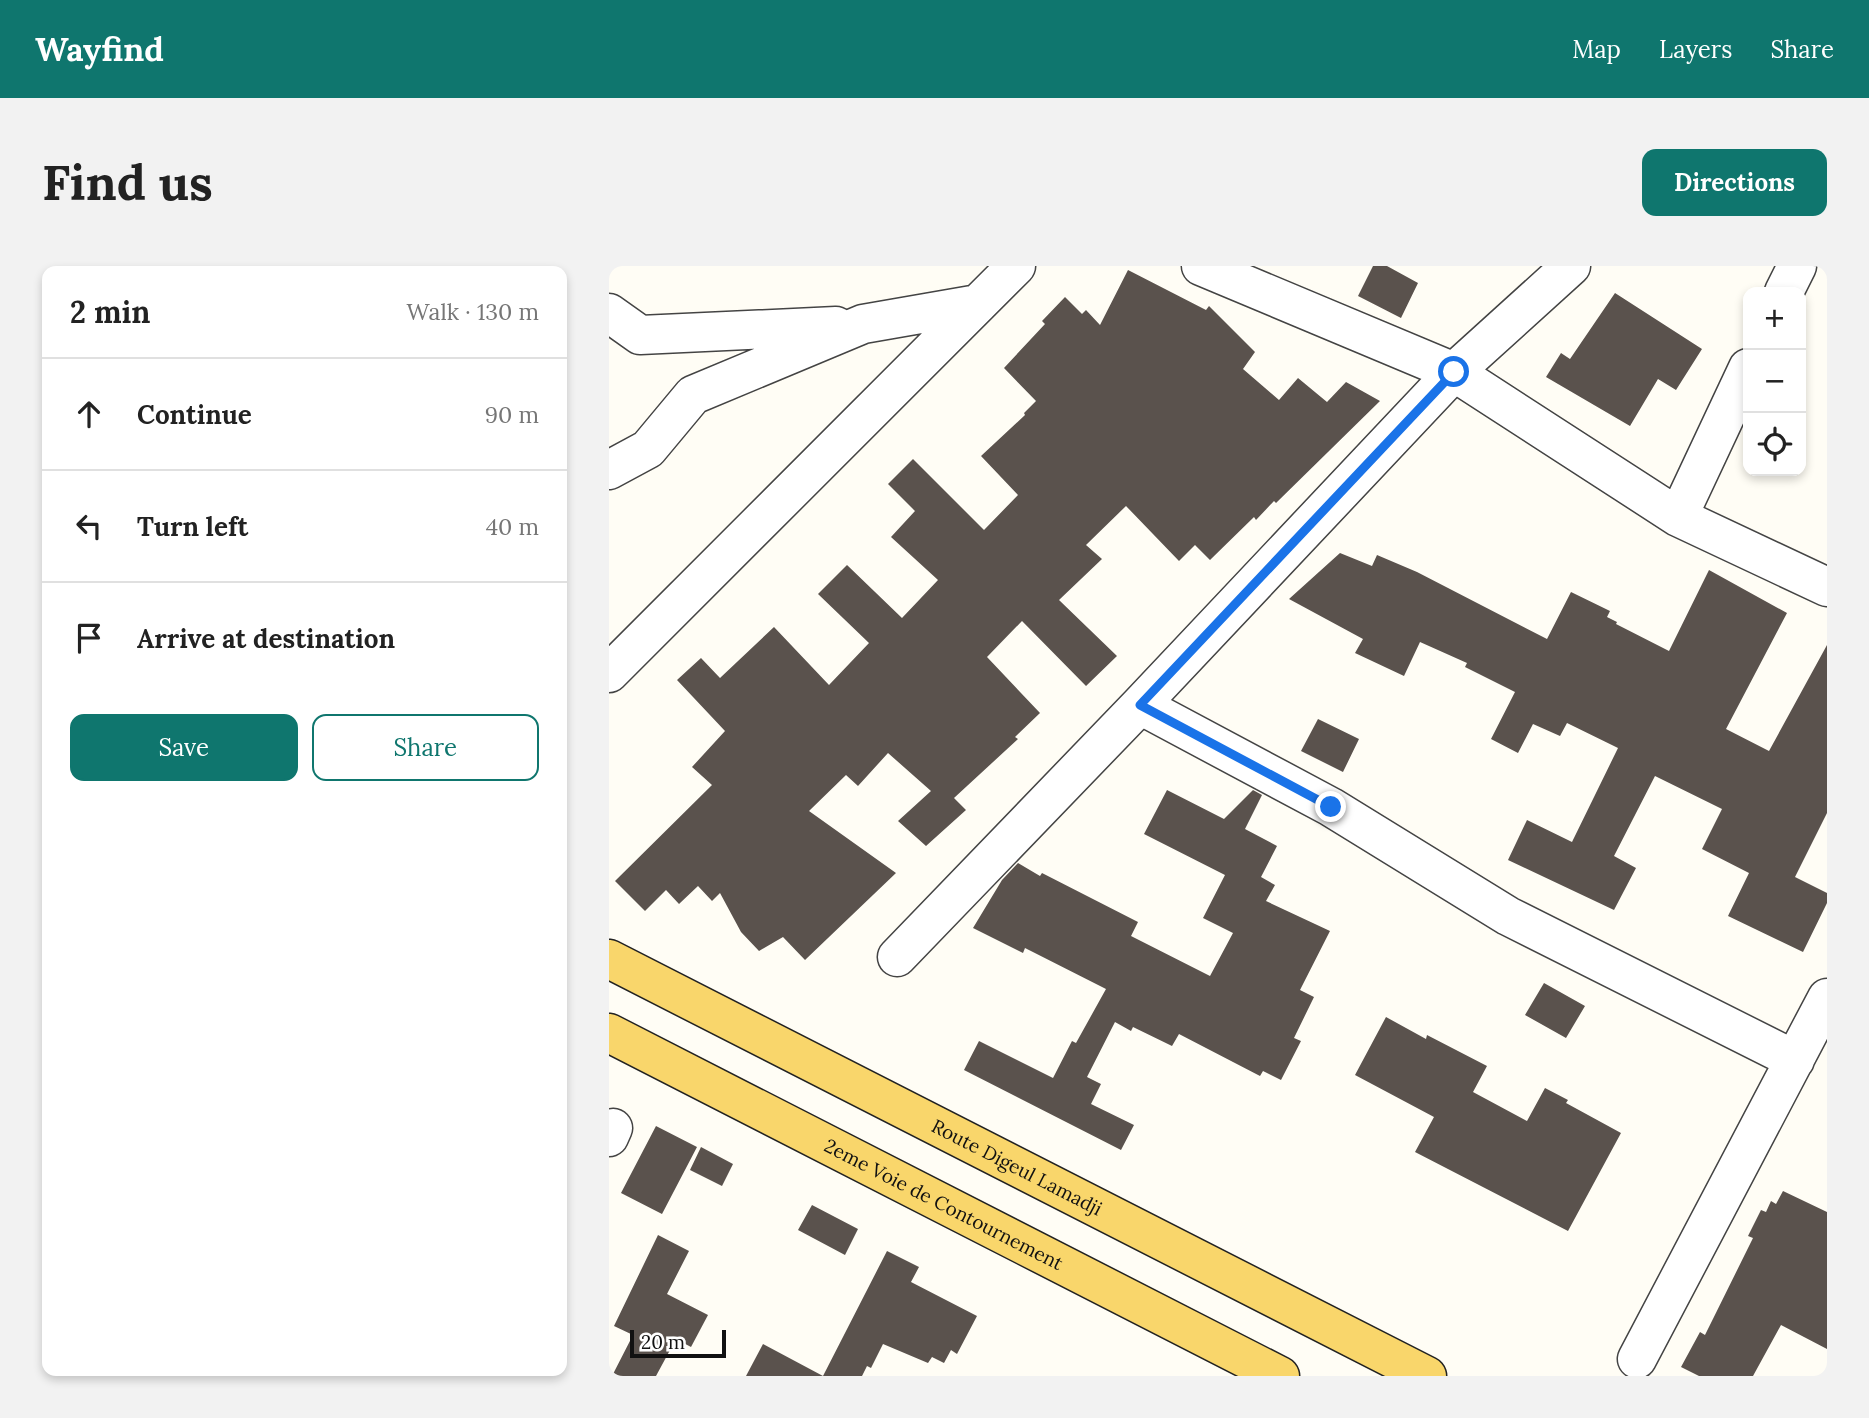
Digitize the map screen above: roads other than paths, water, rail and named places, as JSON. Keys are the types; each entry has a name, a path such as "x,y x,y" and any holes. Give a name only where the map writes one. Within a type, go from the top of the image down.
{"main road":[{"name":"Route Digeul Lamadji","path":"609,959 1427,1376"},
{"name":"2eme Voie de Contournement","path":"609,1033 1280,1376"}],"street":[{"path":"609,673 1016,266"},
{"path":"1201,266 1454,372 1678,517 1827,587"},
{"path":"897,957 1140,705 1454,372 1571,266"},
{"path":"1786,287 1797,266"},
{"path":"609,313 640,335 863,324 978,304"},
{"path":"609,470 648,449 693,395 863,324"},
{"path":"1678,517 1743,379"},
{"path":"1140,705 1331,807 1509,916 1795,1060"},
{"path":"1637,1359 1827,998"}]}
